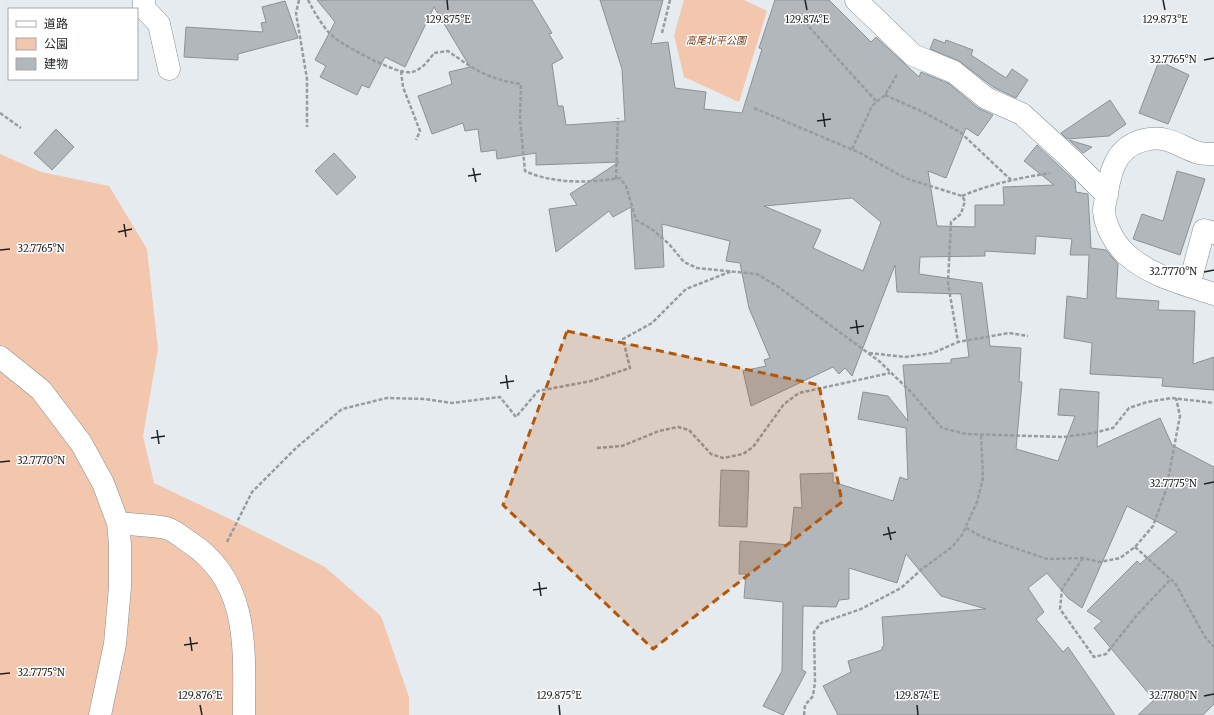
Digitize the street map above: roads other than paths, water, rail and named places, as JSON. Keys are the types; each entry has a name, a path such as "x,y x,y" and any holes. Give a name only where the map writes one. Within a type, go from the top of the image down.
{"street":[{"path":"144,0 144,8 159,24 169,69"},
{"path":"856,0 913,55 954,72 986,98 1022,114 1107,196"},
{"path":"1214,154 1199,153 1176,142 1163,139 1151,138 1138,141 1128,147 1116,158 1109,180 1104,212 1110,234 1125,254 1152,273 1214,294"},
{"path":"1189,286 1204,230 1214,233"},
{"path":"0,357 42,390 81,443 104,483 118,523 120,587 115,637 100,715"},
{"path":"118,523 168,528 198,548 218,567 232,590 241,618 244,662 244,715"}],"park label":[{"name":"高尾北平公園","path":"716,40"}]}
